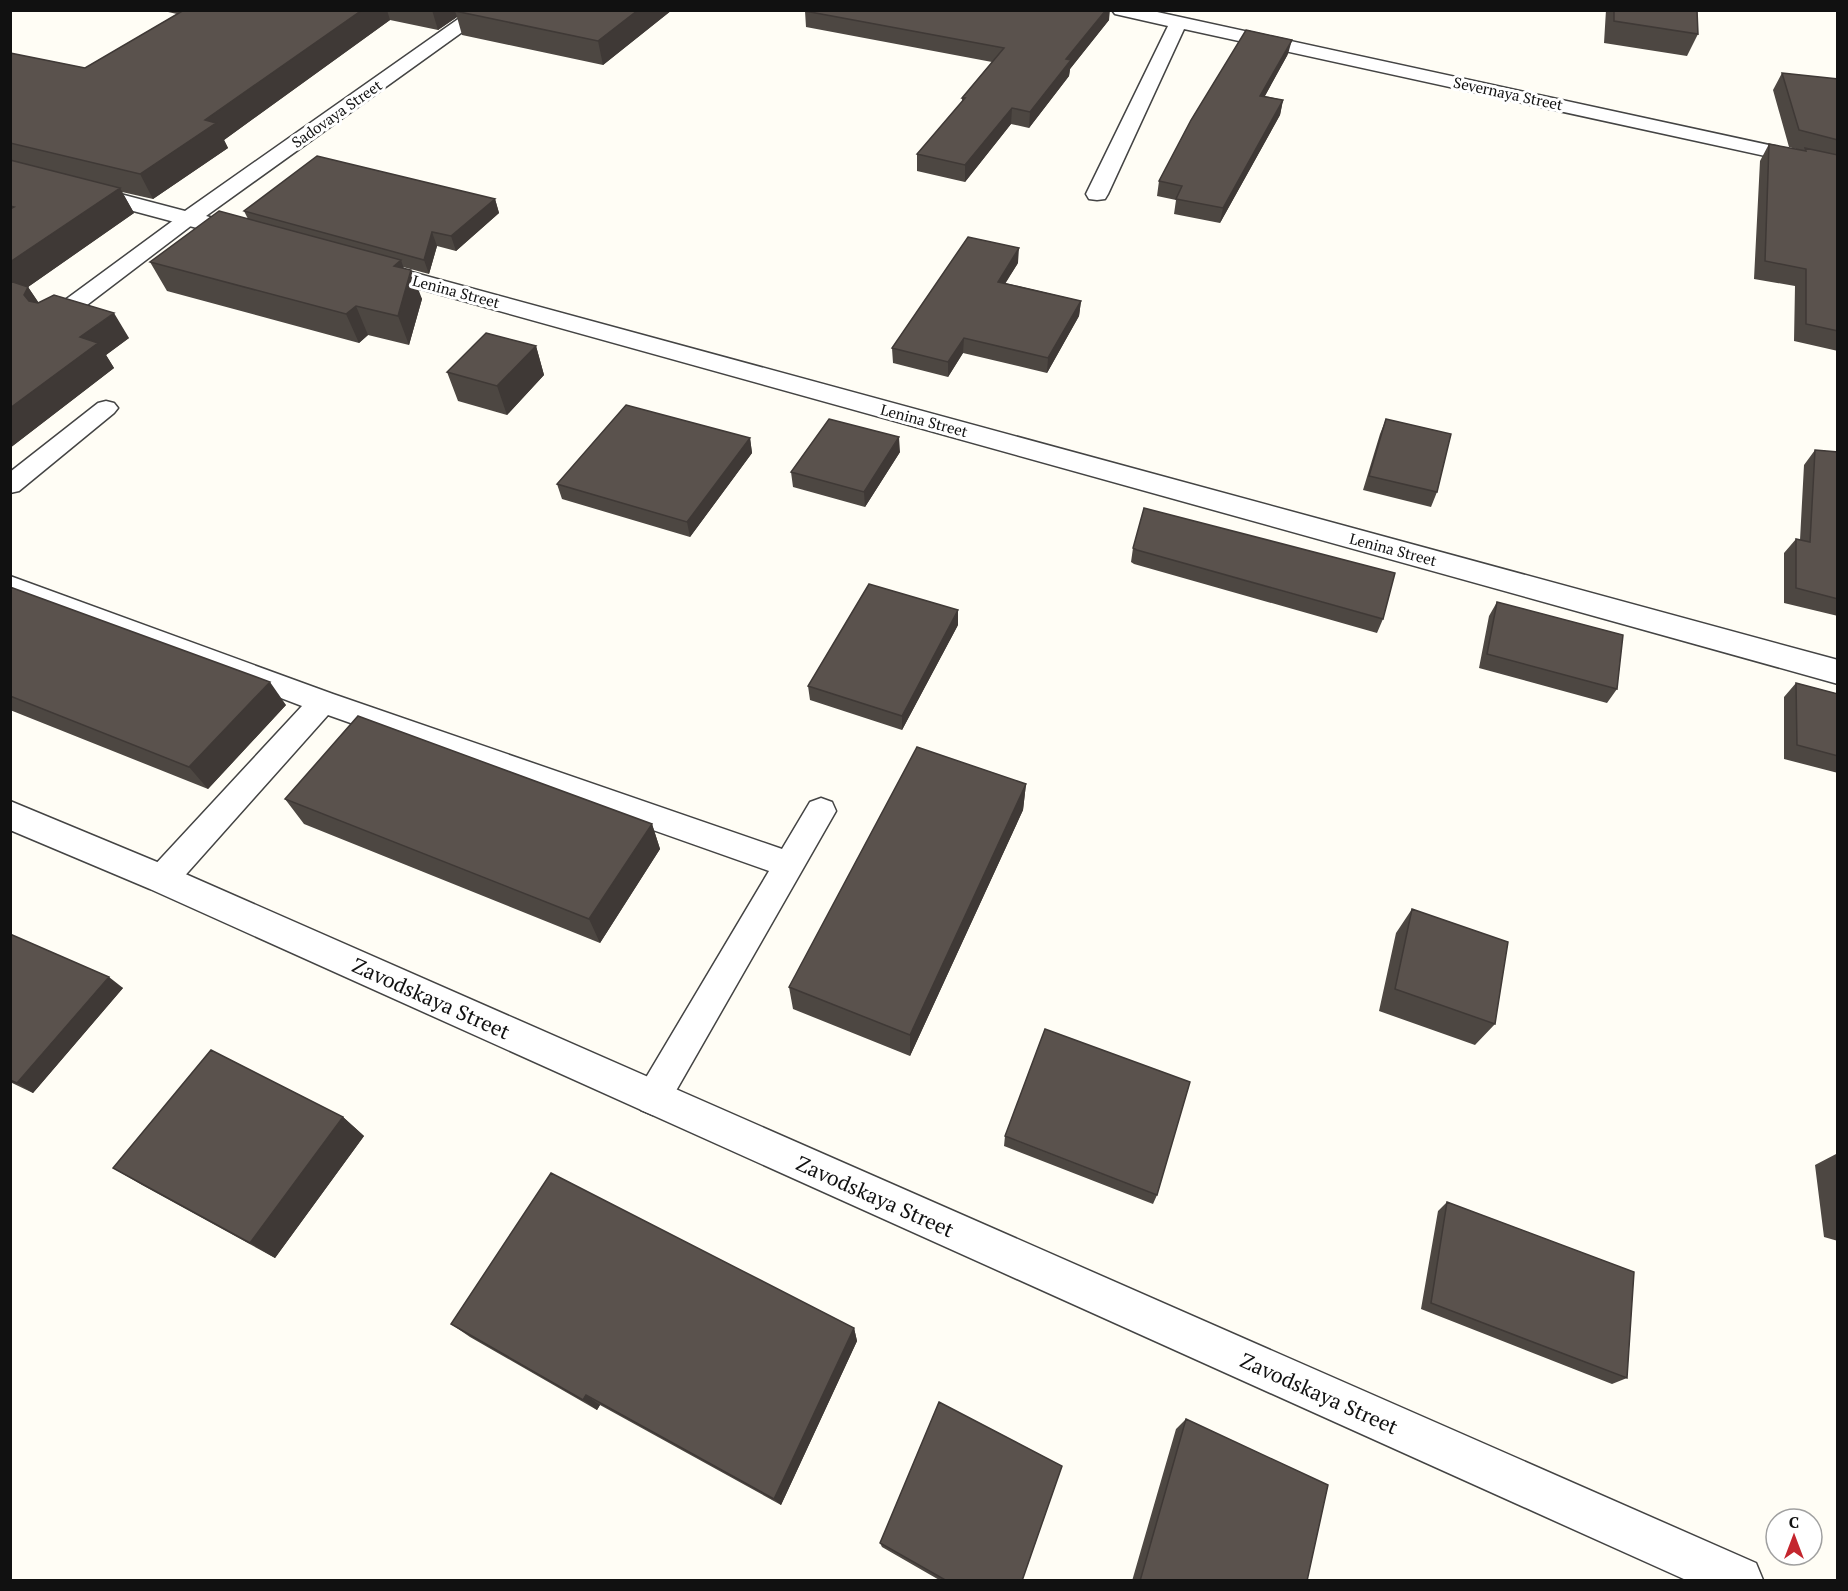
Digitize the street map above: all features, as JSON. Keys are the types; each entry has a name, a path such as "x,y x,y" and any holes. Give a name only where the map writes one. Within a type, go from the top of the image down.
{"street":[{"name":"Sadovaya Street","path":"189,218 484,10"},
{"name":"Severnaya Street","path":"1120,10 1157,14 1178,23 1838,166"},
{"path":"1098,194 1178,23"},
{"path":"10,171 270,240"},
{"name":"Lenina Street","path":"351,262 1838,672"},
{"name":"Zavodskaya Street","path":"10,815 162,879 1739,1581"}],"lane":[{"path":"54,319 189,218"},
{"path":"10,485 106,408"},
{"path":"10,585 322,702 790,865"},
{"path":"162,879 322,702"},
{"path":"653,1098 821,811"}],"building":[{"path":"184,10 362,10 205,120 216,123 140,174 10,143 10,53 85,68"},
{"path":"456,10 638,10 598,41"},
{"path":"806,10 1106,10 1066,59 1071,60 1030,112 1012,108 965,165 917,154 1004,48"},
{"path":"1614,10 1697,10 1698,34 1614,21"},
{"path":"1246,30 1292,40 1260,96 1283,100 1223,208 1176,199 1182,186 1159,181 1191,120"},
{"path":"1782,73 1838,79 1838,140 1799,130"},
{"path":"1769,144 1838,155 1838,331 1806,324 1806,269 1765,261"},
{"path":"317,156 495,199 451,236 432,232 424,260 244,211"},
{"path":"10,160 120,188 10,262 10,209 14,207 10,206"},
{"path":"219,211 401,260 394,266 411,270 398,316 356,306 346,314 150,262"},
{"path":"968,237 1019,248 998,282 1081,301 1048,358 964,338 948,362 892,348"},
{"path":"10,281 28,287 24,295 29,301 38,303 54,295 114,313 80,337 98,343 10,408"},
{"path":"486,333 536,346 497,386 447,372"},
{"path":"626,405 750,438 687,522 557,484"},
{"path":"829,419 899,437 864,492 791,472"},
{"path":"1386,419 1451,434 1437,492 1369,476"},
{"path":"1815,450 1838,452 1838,599 1796,588 1796,539 1810,542"},
{"path":"1144,508 1395,573 1383,619 1137,550 1133,548"},
{"path":"869,584 958,610 902,716 808,686"},
{"path":"10,587 270,682 189,767 10,696"},
{"path":"1497,602 1623,635 1617,689 1487,654"},
{"path":"1796,683 1838,694 1838,756 1797,745"},
{"path":"358,716 652,824 589,919 285,799"},
{"path":"917,747 1026,784 910,1035 789,987"},
{"path":"1412,909 1508,942 1495,1024 1395,989"},
{"path":"10,934 109,977 17,1083 10,1080"},
{"path":"1045,1029 1190,1082 1157,1195 1005,1136"},
{"path":"211,1050 343,1117 250,1243 113,1168"},
{"path":"551,1173 854,1328 774,1499 586,1395 583,1400 451,1324"},
{"path":"1447,1202 1634,1272 1627,1378 1431,1303"},
{"path":"939,1402 1062,1466 1022,1581 947,1581 880,1543"},
{"path":"1186,1419 1328,1485 1307,1581 1140,1581"}]}
